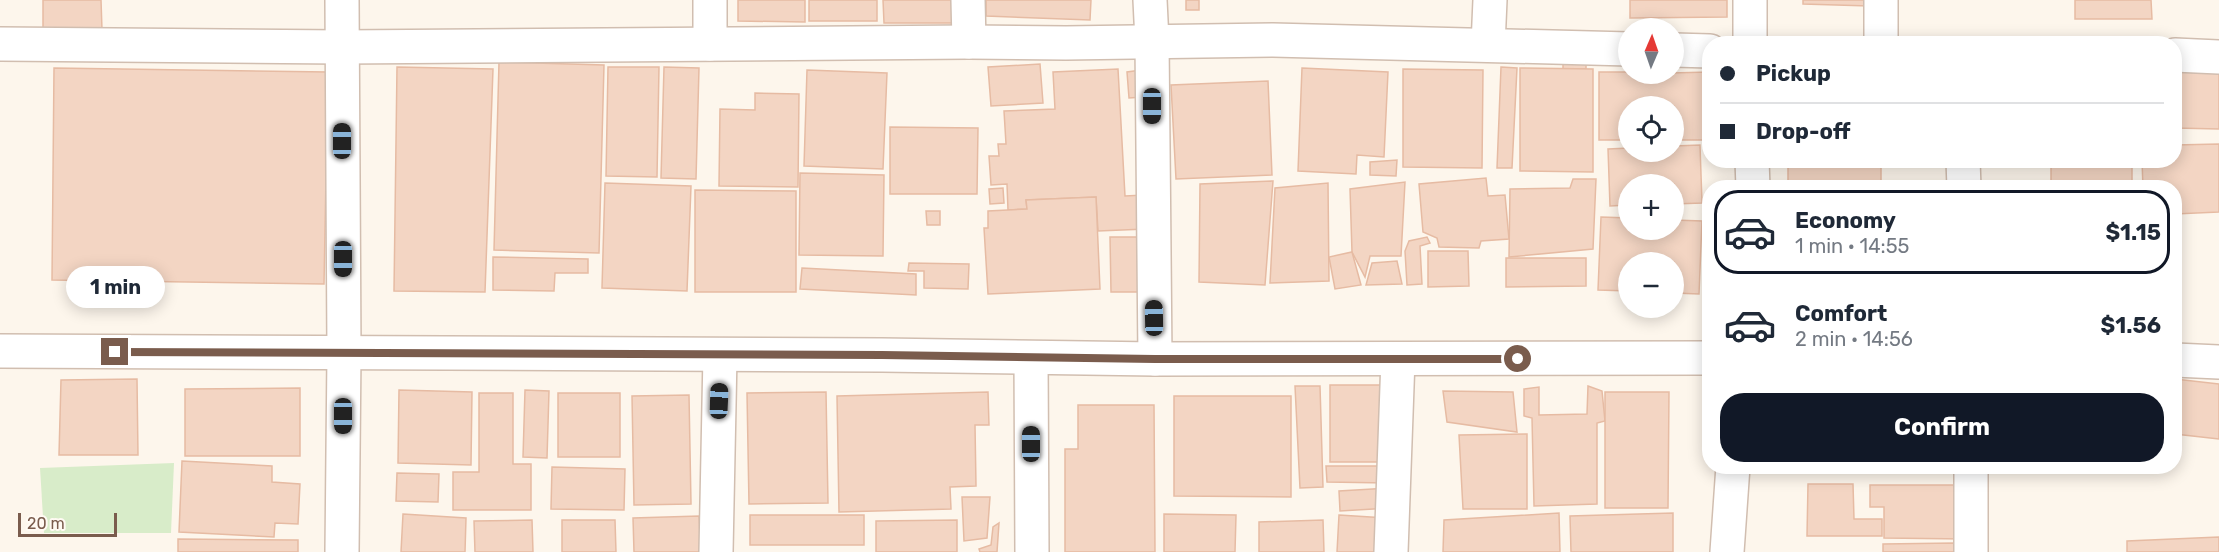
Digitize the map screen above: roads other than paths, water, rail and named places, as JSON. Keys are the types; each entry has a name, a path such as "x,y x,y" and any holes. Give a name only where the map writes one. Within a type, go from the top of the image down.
{"street":[{"path":"342,0 344,353 342,552"},
{"path":"710,0 710,44"},
{"path":"968,0 969,42"},
{"path":"1150,0 1155,359"},
{"path":"1488,45 1490,0"},
{"path":"1750,0 1750,36"},
{"path":"1881,0 1881,36"},
{"path":"0,44 342,47 1274,40 1618,49"},
{"path":"1684,50 1702,51"},
{"path":"2182,55 2219,57"},
{"path":"0,351 1155,359 1702,358"},
{"path":"716,552 720,355"},
{"path":"1031,358 1032,552"},
{"path":"1391,552 1398,359"},
{"path":"2182,360 2219,362"},
{"path":"1727,552 1732,474"},
{"path":"1971,474 1971,552"}]}
